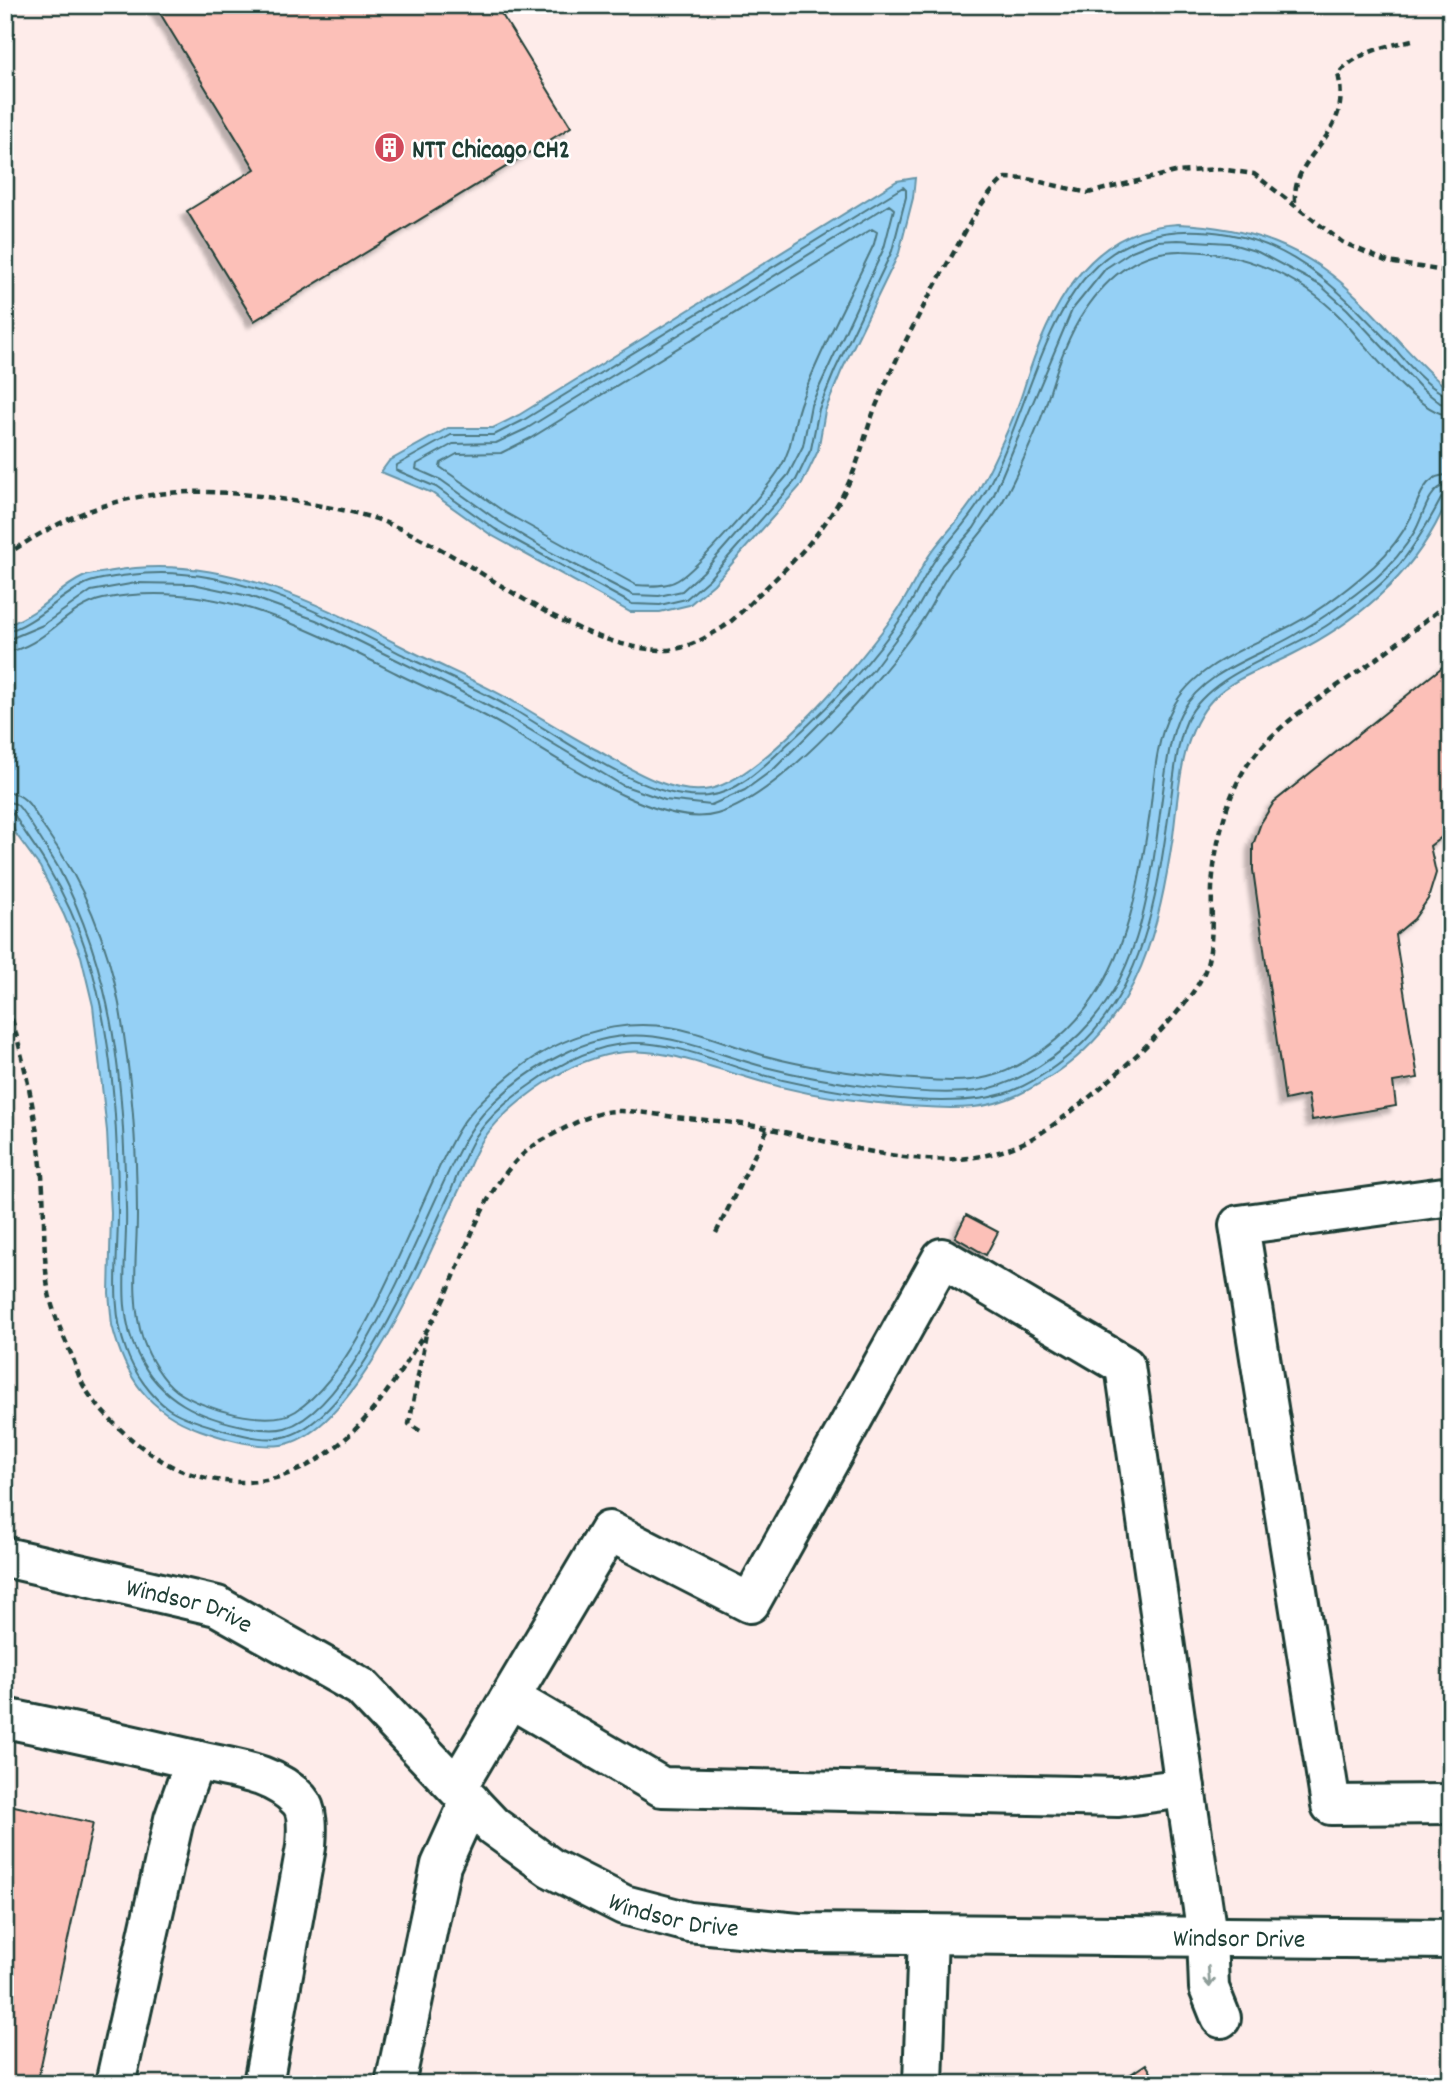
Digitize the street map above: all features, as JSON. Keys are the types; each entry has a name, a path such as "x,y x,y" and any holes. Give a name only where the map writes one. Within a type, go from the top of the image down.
{"street":[{"path":"1451,1196 1239,1225 1331,1805 1451,1804"},
{"path":"395,2084 441,1865 464,1794 510,1698 609,1531 750,1603 942,1258 1125,1366 1207,1935 1209,1988 1221,2018"},
{"name":"Windsor Drive","path":"5,1558 216,1606 312,1657 360,1687 493,1826 551,1868 624,1905 689,1922 770,1931 1451,1939"},
{"path":"510,1698 662,1787 1118,1797 1185,1788"},
{"path":"5,1718 120,1741 253,1773 280,1784 301,1802 307,1828 263,2084"},
{"path":"115,2084 174,1819 195,1760"},
{"path":"923,2084 928,1934"}],"path":[{"path":"1295,203 1294,190 1302,166 1317,152 1338,117 1342,91 1338,74 1349,61 1366,52 1412,40"},
{"path":"5,556 51,529 102,506 146,494 219,491 350,511 390,524 584,632 663,651 693,645 725,626 795,560 835,509 850,480 875,408 925,303 983,198 1005,178 1028,179 1088,193 1175,172 1219,169 1254,174 1295,203 1342,242 1388,262 1451,272"},
{"path":"5,996 29,1089 42,1173 47,1285 85,1388 111,1418 144,1447 179,1470 211,1480 241,1483 271,1480 301,1470 356,1430 382,1402 440,1308 490,1197 516,1160 537,1143 605,1112 635,1112 768,1128 934,1160 965,1161 1025,1142 1082,1104 1186,1002 1205,971 1211,933 1212,880 1225,817 1244,770 1266,743 1302,712 1387,651 1451,600"},
{"path":"716,1233 768,1128"},
{"path":"419,1431 409,1424 422,1367 426,1330"}],"shaded area":[{"path":"5,5 1451,5 1451,2084 5,2084"}],"water":[{"path":"915,178 913,198 899,253 841,372 825,411 818,451 802,484 714,584 689,605 660,612 630,612 491,535 432,493 381,472 389,461 448,428 493,428 519,415 897,181"},
{"path":"1178,224 1229,230 1275,243 1317,265 1357,297 1451,392 1452,486 1449,500 1429,537 1414,558 1379,596 1316,642 1230,685 1213,699 1202,713 1187,746 1183,763 1161,904 1152,936 1127,996 1109,1023 1087,1048 1059,1071 1008,1099 974,1107 917,1107 819,1095 650,1052 603,1056 578,1064 523,1099 496,1123 482,1141 430,1253 387,1336 363,1376 336,1409 309,1434 281,1445 240,1442 182,1422 153,1403 141,1390 124,1361 112,1325 109,1293 111,1213 107,1131 93,1006 81,956 40,867 16,834 5,811 5,627 31,614 71,583 90,575 152,567 228,575 301,598 336,614 502,695 650,778 680,789 710,789 733,780 785,740 862,657 897,611 928,557 979,490 1015,414 1044,333 1075,280 1095,258 1118,241 1146,229"}],"building":[{"name":"NTT Chicago CH2","path":"155,5 470,5 472,8 496,5 571,127 254,321 187,211 255,169"},
{"path":"1451,660 1451,830 1430,846 1436,873 1428,899 1414,919 1395,935 1418,1078 1393,1082 1396,1106 1312,1120 1308,1095 1285,1100 1253,870 1253,845 1261,823 1274,802"},
{"path":"966,1215 998,1232 986,1255 955,1237"},
{"path":"5,1804 93,1823 37,2084 5,2084"},
{"path":"1146,2064 1158,2084 1116,2084"}],"place":[{"name":"NTT Chicago CH2","path":"389,148"}]}
